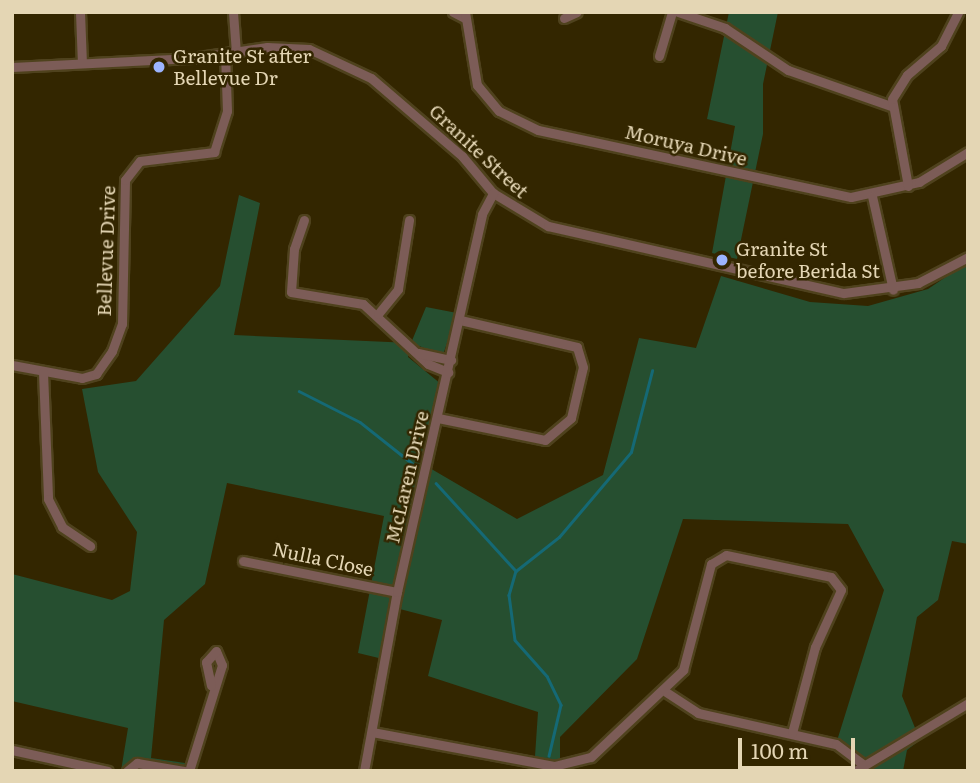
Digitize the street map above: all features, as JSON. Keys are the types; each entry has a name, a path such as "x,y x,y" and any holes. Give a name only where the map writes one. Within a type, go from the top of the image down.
{"street":[{"path":"79,12 82,63"},
{"path":"233,12 236,53"},
{"path":"453,12 465,15"},
{"path":"564,18 578,12"},
{"path":"659,56 672,12"},
{"path":"678,12 725,28 788,69 891,106"},
{"path":"908,186 891,106 899,83 935,54 958,12"},
{"name":"Moruya Drive","path":"465,15 477,85 516,123 811,191 872,196 908,186 968,152"},
{"name":"Granite Street","path":"12,67 212,56 288,47 346,61 431,128 493,193 533,221 564,231 827,291 893,290 968,257"},
{"name":"Bellevue Drive","path":"12,365 43,372 89,376 112,351 122,324 125,180 140,161 214,152 227,111 225,55"},
{"path":"212,56 226,70"},
{"name":"McLaren Drive","path":"364,771 397,592 482,214 493,193"},
{"path":"872,196 893,290"},
{"path":"304,220 294,249 291,292 354,302 378,314 416,352 448,372"},
{"path":"378,314 398,289 409,220"},
{"path":"438,418 545,440 571,418 583,367 577,347 460,320"},
{"path":"416,352 451,360"},
{"path":"43,372 48,499 62,527 90,546"},
{"path":"372,732 554,766 591,757 666,692 692,646 717,557 831,577 840,598 815,647 792,733"},
{"name":"Nulla Close","path":"243,561 397,592"},
{"path":"127,771 137,763 187,771 211,685"},
{"path":"666,692 698,713 836,744 859,767 968,703"},
{"path":"12,750 108,771"}],"green space":[{"path":"729,12 778,12 763,84 763,134 737,259 712,253 735,126 707,119"},
{"path":"239,195 260,203 234,335 411,343 408,357 441,384 428,467 517,519 603,475 639,338 696,348 721,276 810,302 868,306 928,289 968,262 968,544 952,541 938,600 917,617 902,696 920,740 907,750 903,771 869,771 836,744 884,590 848,524 683,519 637,659 560,737 560,771 534,771 538,712 428,676 442,620 396,608 387,660 358,653 384,516 227,483 205,584 164,620 151,758 185,763 184,771 121,771 128,728 12,701 12,574 112,600 130,591 137,532 98,472 82,389 136,381 220,286"},
{"path":"426,307 457,313 443,355 411,343"}],"waterway":[{"path":"517,570 559,537 631,452 652,371"},
{"path":"299,391 360,422 418,468"},
{"path":"436,483 516,571 509,595 515,640 547,676 561,705 549,756"}],"place":[{"name":"Granite St after Bellevue Dr","path":"159,67"},
{"name":"Granite St before Berida St","path":"722,260"}]}
